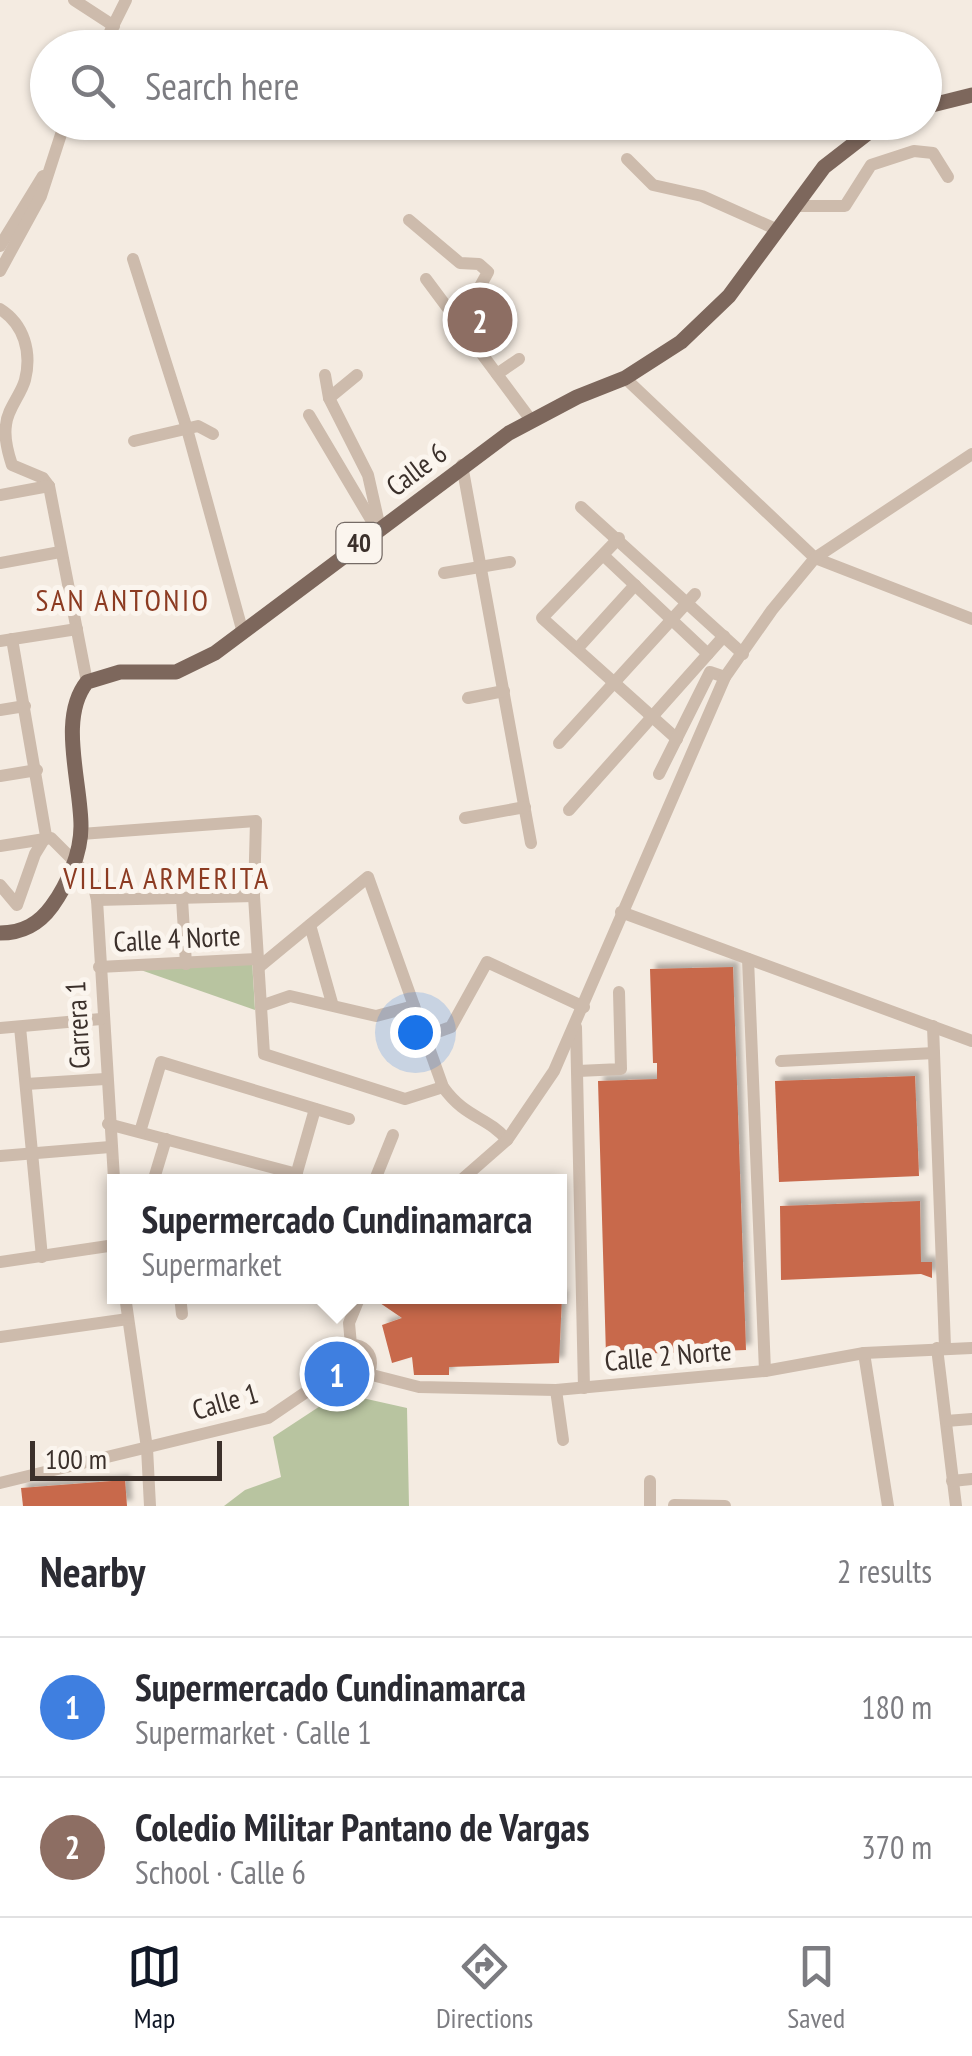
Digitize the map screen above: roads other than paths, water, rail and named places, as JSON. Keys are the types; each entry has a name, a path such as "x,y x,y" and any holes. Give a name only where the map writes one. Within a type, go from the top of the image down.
{"main road":[{"path":"942,102 972,95"},
{"name":"40","path":"625,378 681,342 714,312 835,156 857,140"},
{"name":"Calle 6","path":"87,682 120,672 176,672 243,633 462,465 531,420 625,378"},
{"path":"0,934 32,926 61,894 75,858 81,831 73,708 87,682"}],"street":[{"path":"74,0 114,26"},
{"path":"112,30 126,0"},
{"path":"0,272 41,196 59,140"},
{"path":"797,206 845,206 866,169 914,150 933,153 948,176"},
{"path":"627,159 653,185 702,196 778,230"},
{"path":"0,246 5,224 48,170"},
{"path":"409,220 460,263 479,264 488,272 460,324"},
{"path":"132,259 187,429 243,633"},
{"path":"426,279 531,420"},
{"path":"0,310 16,319 25,336 26,378 3,423 12,465 43,478 48,486 87,682"},
{"path":"497,374 519,360"},
{"path":"325,374 328,398 359,450 378,529"},
{"path":"328,398 356,376"},
{"path":"625,378 815,558 972,618"},
{"path":"309,416 378,529"},
{"path":"134,441 206,427 213,434"},
{"path":"468,1174 507,1140 554,1071 726,677 815,558 972,454"},
{"path":"462,465 531,843"},
{"path":"0,494 48,486"},
{"path":"581,507 654,572 691,598 743,654"},
{"path":"618,538 542,618 677,739"},
{"path":"0,564 60,552"},
{"path":"602,555 708,654"},
{"path":"444,573 510,562"},
{"path":"577,649 654,572"},
{"path":"559,743 691,598"},
{"path":"0,885 17,905 35,854 46,836 24,706 6,640 77,629"},
{"path":"568,810 724,636"},
{"path":"659,774 710,672 726,677"},
{"path":"468,698 504,691"},
{"path":"0,710 24,706"},
{"path":"0,776 37,770"},
{"path":"465,818 525,807"},
{"path":"81,831 256,821 254,896 264,1054 405,1099 443,1088"},
{"path":"0,846 46,836 75,858"},
{"name":"Carrera 1","path":"75,858 92,880 97,900 112,1174"},
{"path":"258,963 368,877 443,1088 460,1111 498,1130 507,1140"},
{"path":"97,900 254,896"},
{"path":"182,898 186,964"},
{"path":"621,912 972,1041"},
{"path":"310,925 332,1003"},
{"path":"748,960 765,1371"},
{"path":"426,1036 451,1027 487,962 584,1007"},
{"name":"Calle 4 Norte","path":"100,967 258,963"},
{"path":"578,1071 621,1069 619,992"},
{"path":"261,1006 290,996 376,1016 414,1006"},
{"path":"0,1028 101,1019"},
{"path":"576,1024 584,1388"},
{"path":"932,1026 942,1343 956,1506"},
{"path":"20,1027 42,1257"},
{"path":"780,1061 934,1054"},
{"path":"140,1132 161,1062 349,1120"},
{"path":"26,1084 105,1078"},
{"path":"297,1174 315,1109"},
{"path":"108,1124 283,1174"},
{"path":"377,1174 394,1135"},
{"path":"155,1174 166,1139"},
{"path":"0,1156 110,1147"},
{"path":"0,1262 107,1246"},
{"path":"126,1304 147,1448 150,1506"},
{"path":"181,1304 182,1314"},
{"name":"Calle 1","path":"0,1482 268,1418 337,1371 337,1355 351,1345 350,1322 357,1304"},
{"path":"0,1337 128,1319"},
{"name":"Calle 2 Norte","path":"368,1374 418,1387 556,1390 765,1371 864,1352 942,1343 972,1348"},
{"path":"337,1371 352,1382 368,1374 369,1354 351,1345"},
{"path":"864,1352 888,1506"},
{"path":"556,1390 563,1440"},
{"path":"946,1421 972,1418"},
{"path":"952,1481 972,1479"},
{"path":"650,1481 650,1506"},
{"path":"674,1505 725,1506"}],"place":[{"name":"Coledio Militar Pantano de Vargas","path":"480,320"},
{"name":"Supermercado Cundinamarca","path":"337,1374"}],"district":[{"name":"SAN ANTONIO","path":"123,599"},
{"name":"VILLA ARMERITA","path":"167,877"}]}
